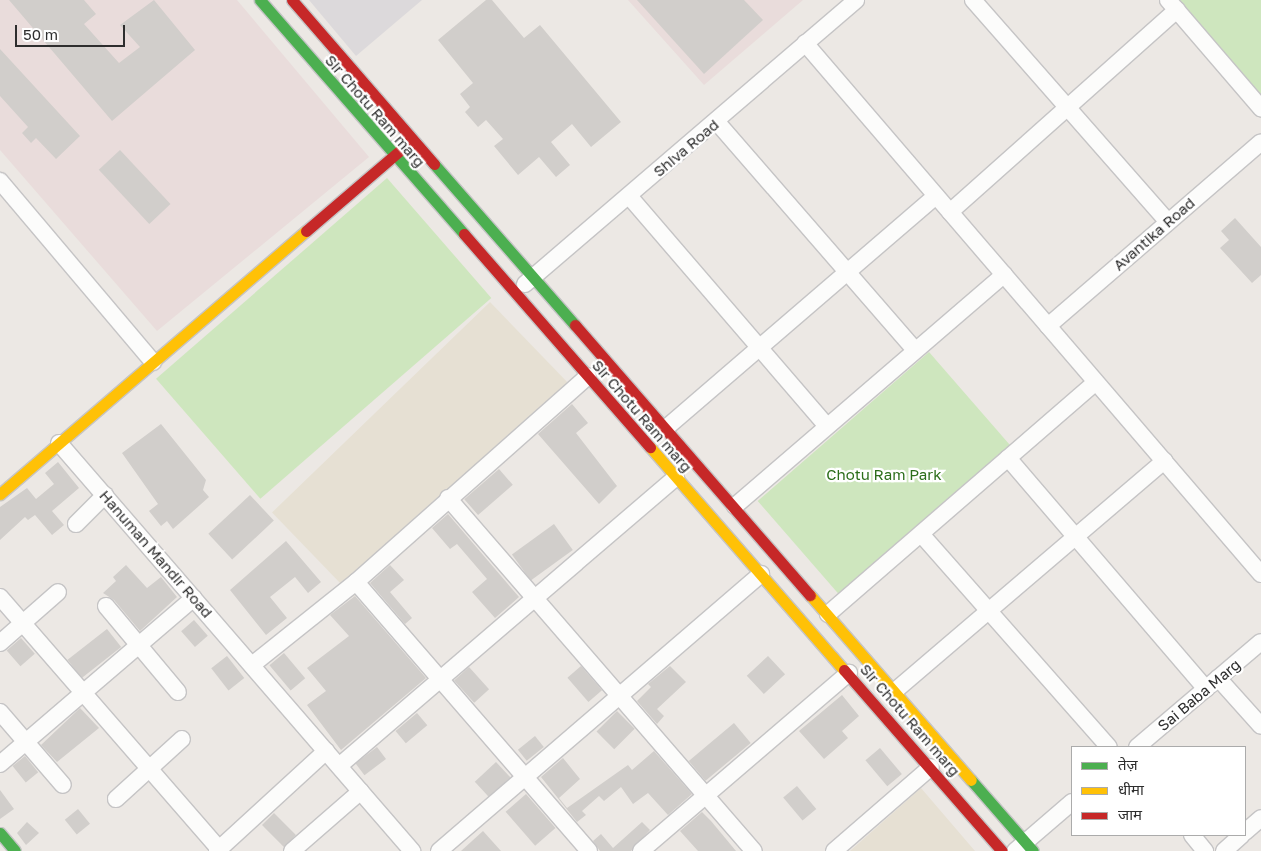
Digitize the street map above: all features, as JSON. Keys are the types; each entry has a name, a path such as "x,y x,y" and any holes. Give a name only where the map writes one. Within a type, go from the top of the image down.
{"street":[{"name":"Sir Chotu Ram marg","path":"260,0 394,156 931,767 1002,851"},
{"name":"Sir Chotu Ram marg","path":"292,0 531,278 736,506 896,690 1025,848"},
{"name":"Shiva Road","path":"514,293 716,122 856,0"},
{"path":"973,0 1168,222"},
{"path":"950,212 1068,108 1172,5 1261,108"},
{"path":"805,43 1261,574"},
{"path":"716,122 915,350"},
{"path":"0,494 412,140"},
{"name":"Avantika Road","path":"1048,326 1261,142"},
{"path":"0,181 154,362"},
{"path":"629,196 828,426"},
{"path":"666,428 936,196"},
{"path":"736,506 1004,275"},
{"path":"252,665 356,582 448,498 588,376"},
{"path":"828,614 1096,382"},
{"name":"Hanuman Mandir Road","path":"59,443 412,851"},
{"path":"1008,458 1212,683 1261,726"},
{"path":"896,690 1078,537 1164,461"},
{"path":"339,766 439,678 676,477"},
{"path":"76,524 104,495"},
{"path":"448,498 754,851"},
{"path":"921,534 1108,746"},
{"path":"439,851 761,574"},
{"path":"356,582 589,851"},
{"path":"0,643 58,592"},
{"path":"0,596 218,850 326,751"},
{"path":"0,764 194,598"},
{"path":"106,606 178,692"},
{"name":"Sai Baba Marg","path":"1138,746 1261,642"},
{"path":"641,851 849,673"},
{"path":"0,712 63,785"},
{"path":"116,800 182,740"},
{"path":"834,851 931,767"},
{"path":"292,851 361,791"},
{"path":"1025,848 1071,803"},
{"path":"1246,831 1261,818"},
{"path":"0,834 15,851"},
{"path":"1193,836 1206,851"},
{"path":"1224,851 1241,836"}],"shaded area":[{"path":"0,0 237,0 369,157 157,331 0,150"},
{"path":"309,0 422,0 356,56"},
{"path":"628,0 803,0 704,85"},
{"path":"490,302 571,386 353,597 272,512"},
{"path":"921,788 975,851 850,851"}],"green space":[{"path":"1179,0 1261,0 1261,95"},
{"path":"387,178 491,298 260,499 156,379"},
{"name":"Chotu Ram Park","path":"929,352 1012,447 840,596 758,501"}],"building":[{"path":"9,0 84,0 96,14 84,24 119,63 140,47 120,25 154,0 195,50 112,121"},
{"path":"486,0 492,0 524,38 540,25 621,122 591,147 572,124 551,142 570,165 556,177 539,157 518,175 494,146 503,139 486,120 478,127 465,112 470,107 460,94 473,83 438,40"},
{"path":"637,0 744,0 763,20 704,74"},
{"path":"0,49 80,136 56,159 36,138 31,143 22,133 28,127 0,96"},
{"path":"120,150 170,204 149,224 99,170"},
{"path":"1235,218 1261,247 1261,275 1252,283 1220,248 1229,240 1221,231"},
{"path":"572,404 588,423 576,433 617,486 599,504 538,434"},
{"path":"161,424 206,480 203,490 209,497 173,529 167,521 161,526 149,511 158,504 122,453"},
{"path":"58,462 79,488 52,511 64,525 52,535 35,515 28,520 25,517 0,540 0,507 27,488 36,499 54,484 45,473"},
{"path":"499,469 513,485 478,515 464,499"},
{"path":"250,495 274,521 232,559 208,534"},
{"path":"448,514 519,597 495,618 472,592 487,579 457,544 450,549 432,528"},
{"path":"554,524 573,550 531,580 512,555"},
{"path":"286,541 321,582 308,593 295,577 270,597 287,618 266,635 230,590"},
{"path":"126,565 147,588 161,577 177,597 140,631 114,600 103,593 116,581 113,577"},
{"path":"390,565 404,580 390,592 412,618 405,624 370,583"},
{"path":"355,596 426,678 341,750 307,705 326,691 307,668 349,636 330,615"},
{"path":"194,620 208,636 195,647 181,631"},
{"path":"107,629 121,647 82,678 68,660"},
{"path":"21,638 35,654 20,666 7,650"},
{"path":"284,653 305,678 291,690 269,665"},
{"path":"227,656 244,678 228,690 211,668"},
{"path":"768,656 785,674 764,694 747,676"},
{"path":"581,666 602,690 588,702 567,678"},
{"path":"670,666 686,682 657,709 664,716 657,724 637,701 651,687 648,684"},
{"path":"469,667 489,689 474,703 454,680"},
{"path":"842,695 859,716 842,731 848,738 824,759 799,731"},
{"path":"80,708 99,728 57,762 41,745"},
{"path":"617,711 635,729 614,749 596,732"},
{"path":"417,713 427,725 406,743 396,731"},
{"path":"734,723 751,743 706,781 689,761"},
{"path":"535,736 544,747 527,761 518,750"},
{"path":"377,747 386,759 364,775 355,763"},
{"path":"880,748 902,774 887,786 865,760"},
{"path":"654,751 692,794 668,815 648,793 633,804 621,787 604,801 599,796 582,811 586,815 577,822 541,777 563,758 580,779 559,798 567,808 628,765 632,770"},
{"path":"25,756 38,772 26,782 13,766"},
{"path":"496,762 510,777 489,797 475,782"},
{"path":"797,786 816,809 802,821 783,798"},
{"path":"0,790 14,809 0,819"},
{"path":"526,794 556,828 535,846 506,812"},
{"path":"78,809 90,824 77,834 65,820"},
{"path":"702,812 736,851 698,851 680,831"},
{"path":"274,813 296,835 284,847 262,825"},
{"path":"27,822 39,833 26,845 17,833"},
{"path":"642,822 650,830 631,851 600,851 593,841 601,834 613,848"},
{"path":"483,831 501,851 461,851"}],"traffic: fast":[{"path":"260,0 464,234"},
{"path":"434,164 575,325"},
{"path":"971,780 1033,851"},
{"path":"0,833 15,851"}],"traffic: slow":[{"path":"0,494 306,231"},
{"path":"650,447 844,670"},
{"path":"810,595 971,780"}],"traffic: jam":[{"path":"292,0 434,164"},
{"path":"306,231 405,146"},
{"path":"464,234 650,447"},
{"path":"575,325 810,595"},
{"path":"844,670 1002,851"}]}
